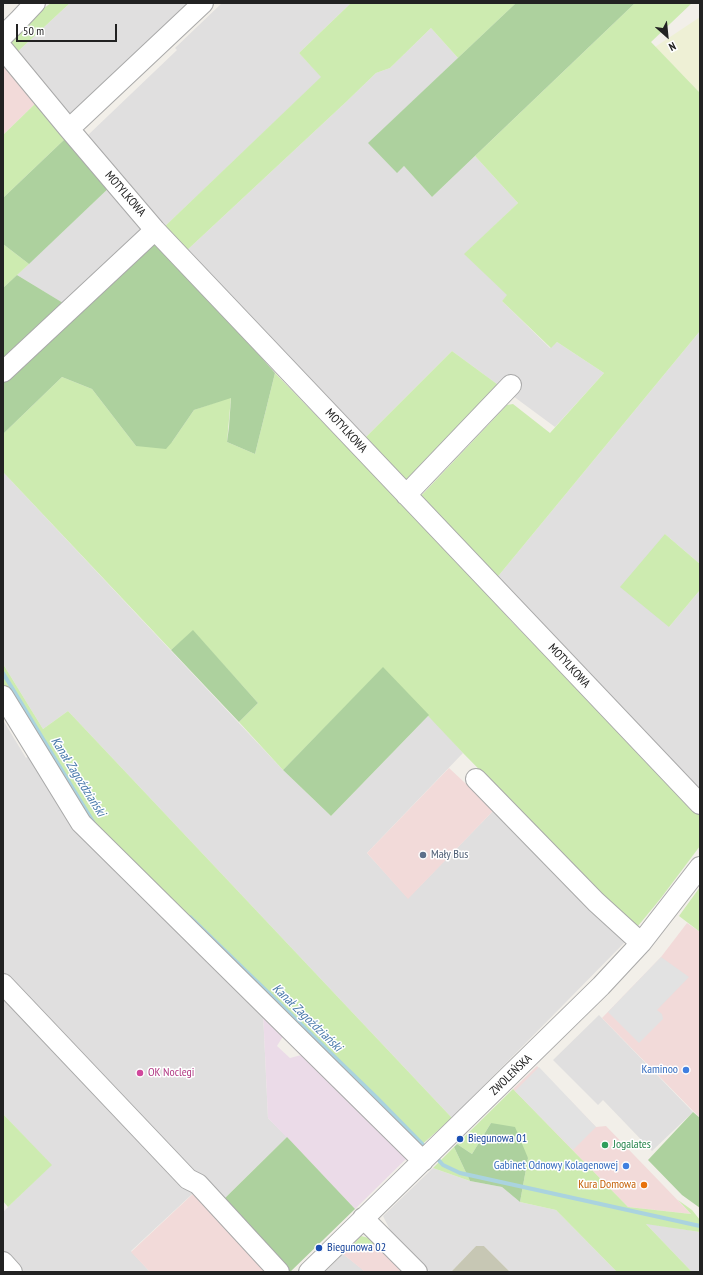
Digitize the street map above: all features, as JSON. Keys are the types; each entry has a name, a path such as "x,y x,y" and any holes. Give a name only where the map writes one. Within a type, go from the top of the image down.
{"street":[{"path":"3,36 34,3"},
{"path":"69,129 204,3"},
{"name":"MOTYLKOWA","path":"3,49 155,230 700,804"},
{"path":"3,372 155,230"},
{"path":"406,495 511,385"},
{"path":"3,696 81,823 429,1155"},
{"path":"476,779 596,902 641,943"},
{"name":"ZWOLEŃSKA","path":"309,1272 580,1008 641,943 700,867"},
{"path":"3,984 188,1179 198,1184 279,1272"},
{"path":"364,1218 417,1272"},
{"path":"3,1262 12,1272"}],"shaded area":[{"path":"70,3 211,3 75,131 14,55"},
{"path":"222,3 351,3 299,53 322,77 161,230 87,136 177,50 175,48"},
{"path":"700,17 700,93 655,47"},
{"path":"431,28 458,58 369,143 397,172 404,166 432,197 475,156 518,203 465,254 508,295 502,301 550,348 557,342 604,373 555,427 452,351 363,440 184,253 376,73 390,68"},
{"path":"3,61 40,99 3,135"},
{"path":"112,185 154,235 74,310 17,275"},
{"path":"700,331 700,564 665,534 669,627 700,590 700,796 495,580"},
{"path":"3,472 283,770 331,816 429,715 463,753 367,853 408,898 494,810 627,940 452,1118 68,711 43,729 3,664"},
{"path":"3,720 26,758 32,752 263,1011 268,1118 287,1137 221,1202 203,1184 131,1251 150,1272 20,1272 3,1254 3,1212 51,1165 3,1114"},
{"path":"449,768 494,810 408,899 367,853"},
{"path":"687,923 700,932 700,1118 602,1018 661,957"},
{"path":"661,957 689,977 657,1010 662,1014 663,1019 639,1043 608,1012"},
{"path":"263,1011 285,1033 277,1046 290,1058 305,1054 406,1159 355,1209 268,1118"},
{"path":"599,1015 693,1112 652,1151 603,1100 598,1105 553,1060"},
{"path":"537,1066 596,1127 606,1126 691,1214 628,1207 513,1089"},
{"path":"539,1067 596,1127 573,1150 515,1091"},
{"path":"433,1168 470,1181 502,1187 520,1202 556,1210 617,1272 510,1272 484,1246 476,1246 451,1272 430,1272 392,1234 383,1216"},
{"path":"197,1190 274,1272 150,1272 131,1252"},
{"path":"645,1223 700,1232 700,1272 692,1272"},
{"path":"375,1244 404,1272 365,1272 343,1254 353,1245"},
{"path":"476,1246 484,1246 510,1272 451,1272"},
{"path":"343,1254 361,1268 365,1272 325,1272"}],"green space":[{"path":"51,3 70,3 14,55 11,45 12,39 40,11"},
{"path":"351,3 516,3 458,58 431,28 390,68 376,73 184,253 161,230 321,77 299,53"},
{"path":"516,3 634,4 432,197 404,166 397,173 368,143"},
{"path":"633,3 692,3 651,42 700,93 700,331 495,580 418,499 507,405 513,404 550,433 604,373 557,342 551,348 502,301 507,295 464,254 518,203 475,156 634,4"},
{"path":"40,99 67,137 3,198 3,135"},
{"path":"67,137 112,185 29,264 3,244 3,198"},
{"path":"154,235 275,373 255,454 227,442 231,398 194,410 166,449 136,446 92,389 62,377 3,434 3,376"},
{"path":"3,244 29,264 3,288"},
{"path":"17,275 68,306 3,367 3,288"},
{"path":"452,351 501,387 408,487 363,440"},
{"path":"275,373 451,554 513,623 700,814 700,846 638,926 633,926 463,753 383,668 283,770 239,722 258,703 193,631 171,650 3,472 3,434 62,377 92,389 136,446 172,442 194,410 231,397 227,442 255,454"},
{"path":"665,534 700,564 700,590 669,627 620,587"},
{"path":"193,630 258,703 239,722 171,650"},
{"path":"3,664 43,729 68,711 452,1118 418,1148 88,822 3,684"},
{"path":"383,667 429,715 331,816 283,770"},
{"path":"700,887 700,932 679,916"},
{"path":"513,1089 628,1207 691,1214 678,1200 692,1210 700,1220 700,1232 646,1224 692,1272 617,1272 556,1210 520,1202 528,1158 491,1123 472,1154 457,1144"},
{"path":"693,1112 700,1118 700,1208 682,1195 648,1160"},
{"path":"3,1114 52,1165 8,1207 3,1201"},
{"path":"491,1123 515,1127 528,1158 520,1202 502,1187 470,1181 454,1147 457,1144 472,1154"},
{"path":"287,1137 355,1209 290,1272 288,1272 221,1202"},
{"path":"454,1147 470,1181 433,1168"},
{"path":"361,1236 369,1238 375,1244 353,1245"}],"waterway":[{"name":"Kanał Zagoździański","path":"3,673 95,825"},
{"name":"Kanał Zagoździański","path":"190,917 376,1097 427,1149"},
{"name":"Kanał Zagoździański","path":"435,1156 443,1165 460,1173 700,1226"}],"place":[{"name":"Mały Bus","path":"423,855"},
{"name":"Kaminoo","path":"686,1070"},
{"name":"OK Noclegi","path":"140,1073"},
{"name":"Biegunowa 01","path":"460,1139"},
{"name":"Jogalates","path":"605,1145"},
{"name":"Gabinet Odnowy Kolagenowej","path":"626,1166"},
{"name":"Kura Domowa","path":"644,1185"},
{"name":"Biegunowa 02","path":"319,1248"}]}
